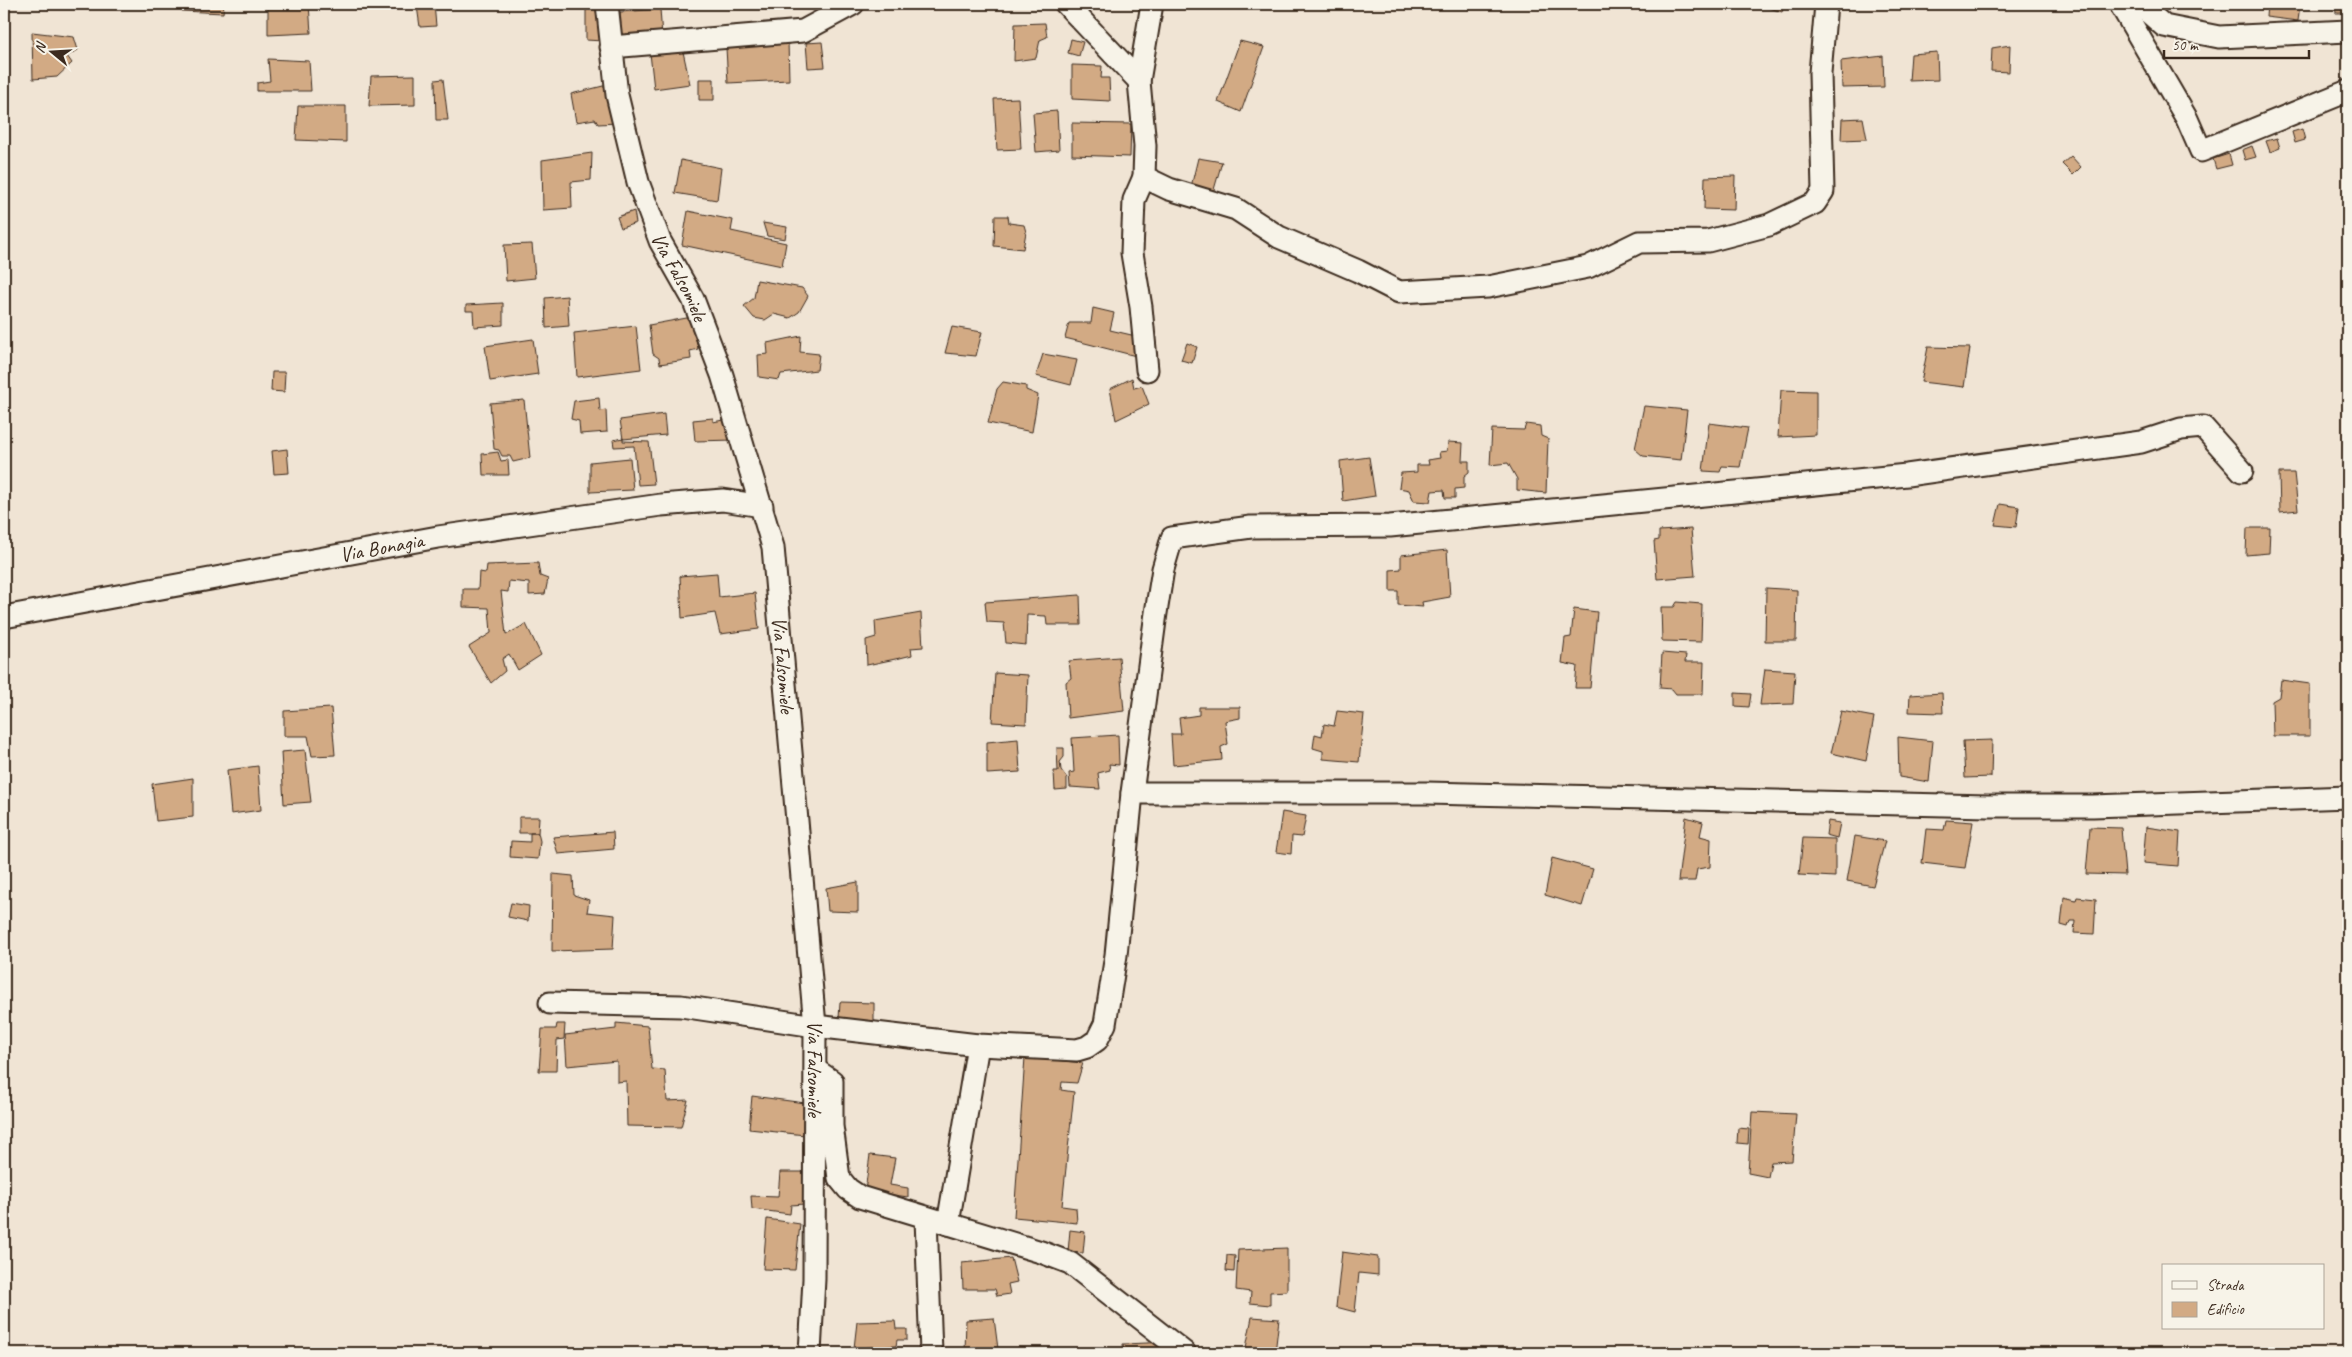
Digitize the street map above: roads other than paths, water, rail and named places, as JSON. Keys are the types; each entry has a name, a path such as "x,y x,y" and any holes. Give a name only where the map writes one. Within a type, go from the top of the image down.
{"street":[{"name":"Via Falsomiele","path":"607,4 617,95 638,182 660,241 693,299 719,366 773,547 815,1026 814,1279 810,1353"},
{"path":"611,47 802,31 853,4"},
{"path":"1066,4 1139,81"},
{"path":"1147,370 1142,307 1132,253 1134,200 1144,177 1145,146 1139,81 1152,4"},
{"path":"1144,177 1169,189 1236,210 1279,237 1358,271 1399,292 1488,286 1588,267 1640,242 1708,242 1769,225 1815,203 1823,191 1820,73 1826,4"},
{"path":"2120,4 2187,119 2201,151 2348,91"},
{"path":"2138,4 2164,26 2219,37 2348,31"},
{"path":"550,1003 681,1006 815,1026 978,1045 1077,1050 1087,1047 1097,1040 1105,1024 1116,955 1132,793 1163,568 1172,538 1251,527 1390,526 1907,475 2141,442 2181,428 2203,427 2242,470"},
{"name":"Via Bonagia","path":"4,617 448,536 661,505 723,500 762,506"},
{"path":"1132,793 1437,793 1988,806 2102,805 2348,797"},
{"path":"948,1224 978,1045"},
{"path":"816,1070 832,1081 832,1126 839,1178 848,1189 860,1197 1041,1252 1070,1263 1185,1353"},
{"path":"926,1218 931,1353"}]}
